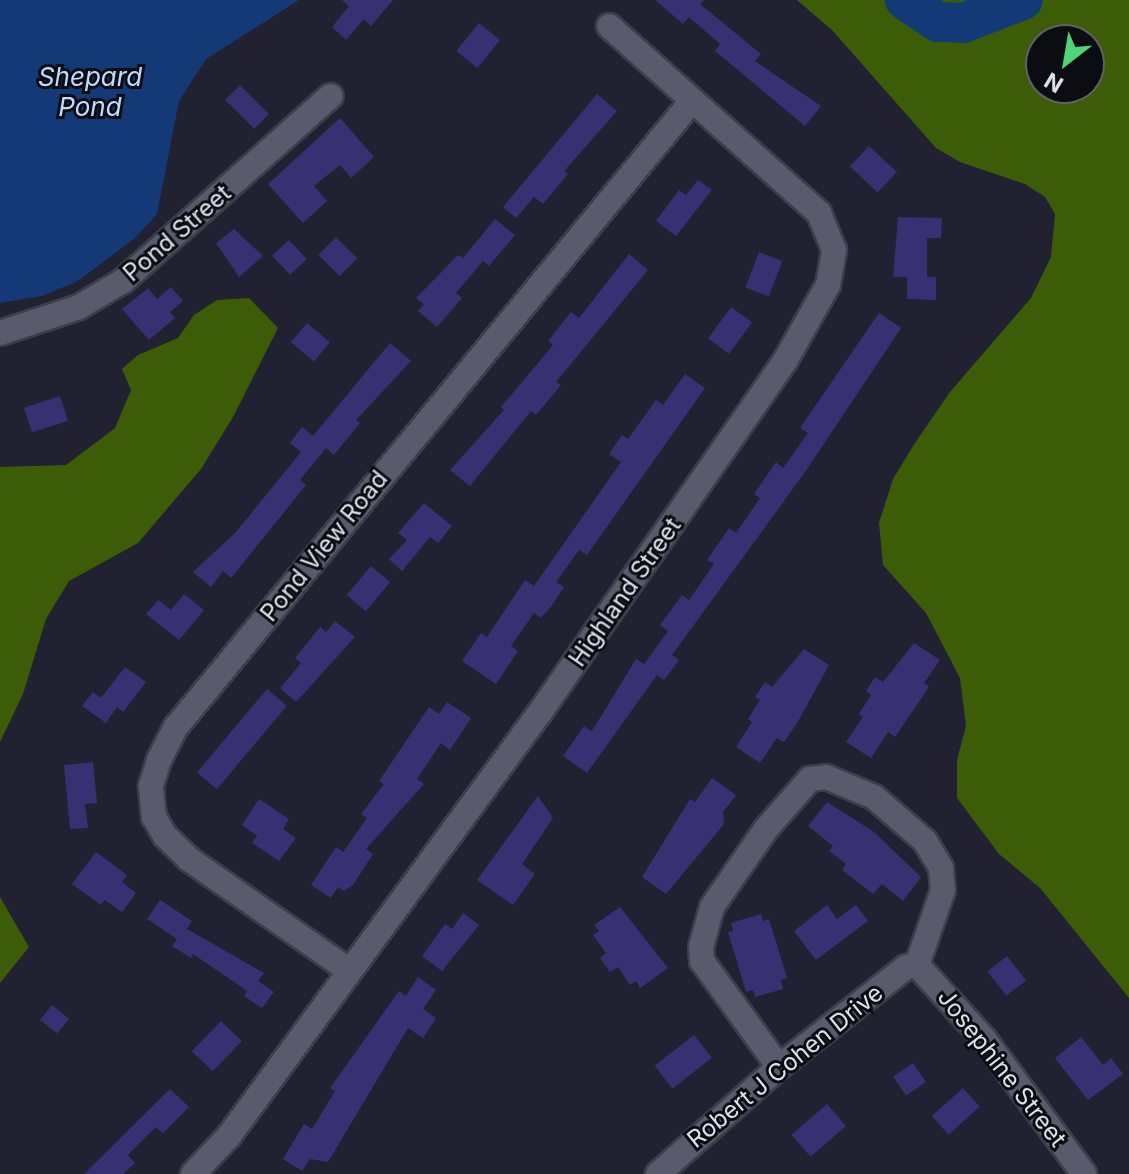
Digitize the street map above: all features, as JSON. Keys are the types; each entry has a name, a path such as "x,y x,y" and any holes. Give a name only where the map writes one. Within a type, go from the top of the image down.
{"street":[{"name":"Highland Street","path":"193,1174 229,1136 347,969 578,660 785,361 828,285 834,250 819,213 609,26"},
{"name":"Pond Street","path":"0,333 79,307 123,281 331,96"},
{"name":"Pond View Road","path":"347,969 189,859 165,836 154,817 151,786 159,760 176,727 692,101"},
{"path":"779,1067 702,961 701,947 712,907 766,829 810,779 826,777 874,797 925,841 941,868 943,890 917,965"},
{"name":"Robert J Cohen Drive","path":"658,1174 779,1067 906,967 917,965"},
{"name":"Josephine Street","path":"917,965 985,1040 1075,1171"}],"green space":[{"path":"797,0 1129,0 1129,998 1040,888 999,854 957,798 957,760 966,726 960,678 926,613 883,565 879,523 893,479 950,392 1031,298 1051,257 1055,214 1045,197 1025,184 960,162 936,148 832,30"},
{"path":"249,298 278,328 233,417 201,469 138,543 69,581 46,619 23,694 0,742 0,467 66,465 115,428 131,390 122,369 138,355 178,338 194,315 217,300"},
{"path":"0,897 29,947 0,983"}],"water":[{"name":"Shepard Pond","path":"0,0 299,0 206,59 179,101 157,214 135,238 78,281 42,296 0,303"}],"building":[{"path":"342,0 393,0 371,26 364,19 346,40 332,27 349,6"},
{"path":"655,0 704,0 700,4 761,54 755,61 821,106 805,126 715,51 720,44 689,17 683,24"},
{"path":"479,23 500,40 477,68 456,51"},
{"path":"240,85 269,114 254,129 225,100"},
{"path":"597,94 617,111 564,171 568,174 543,204 534,197 516,218 503,207"},
{"path":"340,118 374,157 351,178 340,165 314,186 327,201 303,223 268,184"},
{"path":"869,146 897,172 878,192 850,166"},
{"path":"698,180 712,190 676,236 656,221 679,190 686,195"},
{"path":"898,217 942,218 941,238 927,238 927,277 936,277 936,300 907,299 907,277 893,277"},
{"path":"495,219 515,235 489,266 483,261 456,293 462,298 437,327 418,311 424,304 416,298 458,255 463,258"},
{"path":"234,229 263,256 239,277 216,243"},
{"path":"336,237 357,258 340,276 318,255"},
{"path":"289,240 307,259 290,275 272,256"},
{"path":"759,252 782,261 769,296 745,287"},
{"path":"629,254 648,270 556,382 561,385 536,415 531,411 470,486 450,470 504,410 501,407 553,345 548,341 571,312 579,318"},
{"path":"171,287 183,301 170,312 175,318 149,340 122,309 148,288 157,299"},
{"path":"731,307 752,322 729,354 708,339"},
{"path":"879,313 901,328 805,472 672,655 679,660 664,680 657,675 587,773 563,756 584,726 592,731 636,659 644,664 668,631 660,625 682,595 689,600 714,564 707,560 729,528 736,533 760,498 754,494 776,462 783,468 808,433 800,428"},
{"path":"307,323 330,342 314,361 291,342"},
{"path":"390,343 411,361 356,420 360,423 334,455 326,448 300,480 306,485 231,578 223,571 211,587 193,572 236,532 301,452 290,443 302,427 313,436"},
{"path":"685,374 705,388 587,555 579,550 556,582 564,587 550,608 541,618 534,613 511,646 518,651 496,684 462,661 481,633 487,637 525,580 534,586 621,462 609,454 622,435 628,439 656,400 663,405"},
{"path":"60,396 68,421 32,432 24,408"},
{"path":"424,503 452,526 438,543 430,537 402,571 389,559 407,540 398,533"},
{"path":"371,566 390,582 366,611 347,595"},
{"path":"184,594 204,610 179,640 146,614 158,600 171,610"},
{"path":"335,621 355,637 296,702 280,688 301,663 295,658 320,627 326,632"},
{"path":"914,643 940,660 924,683 929,687 895,737 888,732 871,758 846,742 863,717 859,714 871,695 866,691 875,677 883,682"},
{"path":"804,649 829,665 796,725 784,742 777,738 760,763 736,747 752,722 748,719 760,700 755,697 765,682 772,687"},
{"path":"125,667 146,682 123,712 117,707 106,723 82,706 93,692 101,698"},
{"path":"267,689 287,706 217,789 197,772"},
{"path":"447,702 471,718 450,750 441,743 417,779 424,784 366,849 373,854 353,885 344,891 338,887 331,898 311,885 336,847 343,852 367,818 361,814 384,784 379,781 429,707 439,714"},
{"path":"93,762 97,803 85,804 88,828 70,829 64,765"},
{"path":"712,778 736,795 723,812 724,824 666,894 642,877 690,799 695,802"},
{"path":"538,796 553,818 522,864 535,874 513,905 477,880"},
{"path":"259,799 289,819 283,829 296,838 279,861 252,843 257,836 242,825"},
{"path":"827,802 874,832 921,877 903,901 882,884 873,894 842,870 846,864 829,851 833,846 808,826"},
{"path":"96,852 127,875 122,882 136,893 122,912 105,900 101,905 72,884"},
{"path":"160,900 192,921 187,929 264,973 258,981 274,992 262,1008 244,996 247,991 193,954 191,958 172,946 177,939 147,919"},
{"path":"827,905 837,919 856,905 868,921 816,960 794,931"},
{"path":"620,907 668,968 640,988 636,981 630,985 618,967 610,972 600,958 606,953 593,935 599,931 594,925"},
{"path":"463,913 479,925 442,971 422,956 445,924 452,929"},
{"path":"761,914 763,921 769,919 787,978 781,980 783,989 755,997 753,990 746,992 728,932 733,931 731,923"},
{"path":"1007,956 1026,980 1006,996 987,971"},
{"path":"418,977 436,990 423,1009 436,1018 423,1038 408,1028 328,1162 310,1159 302,1171 283,1159 304,1124 312,1129 335,1091 330,1088 399,991 406,996"},
{"path":"52,1005 69,1019 57,1034 40,1020"},
{"path":"221,1021 242,1041 213,1071 192,1051"},
{"path":"694,1035 712,1058 672,1089 655,1066"},
{"path":"1081,1037 1103,1065 1111,1058 1123,1074 1088,1100 1055,1058"},
{"path":"913,1063 926,1082 906,1095 893,1076"},
{"path":"963,1088 980,1107 949,1135 932,1116"},
{"path":"170,1089 189,1107 163,1133 156,1127 128,1155 135,1163 123,1174 84,1174"},
{"path":"827,1104 846,1126 811,1157 792,1135"}],"waterway":[{"path":"905,0 938,22 963,23 1023,0"}]}
